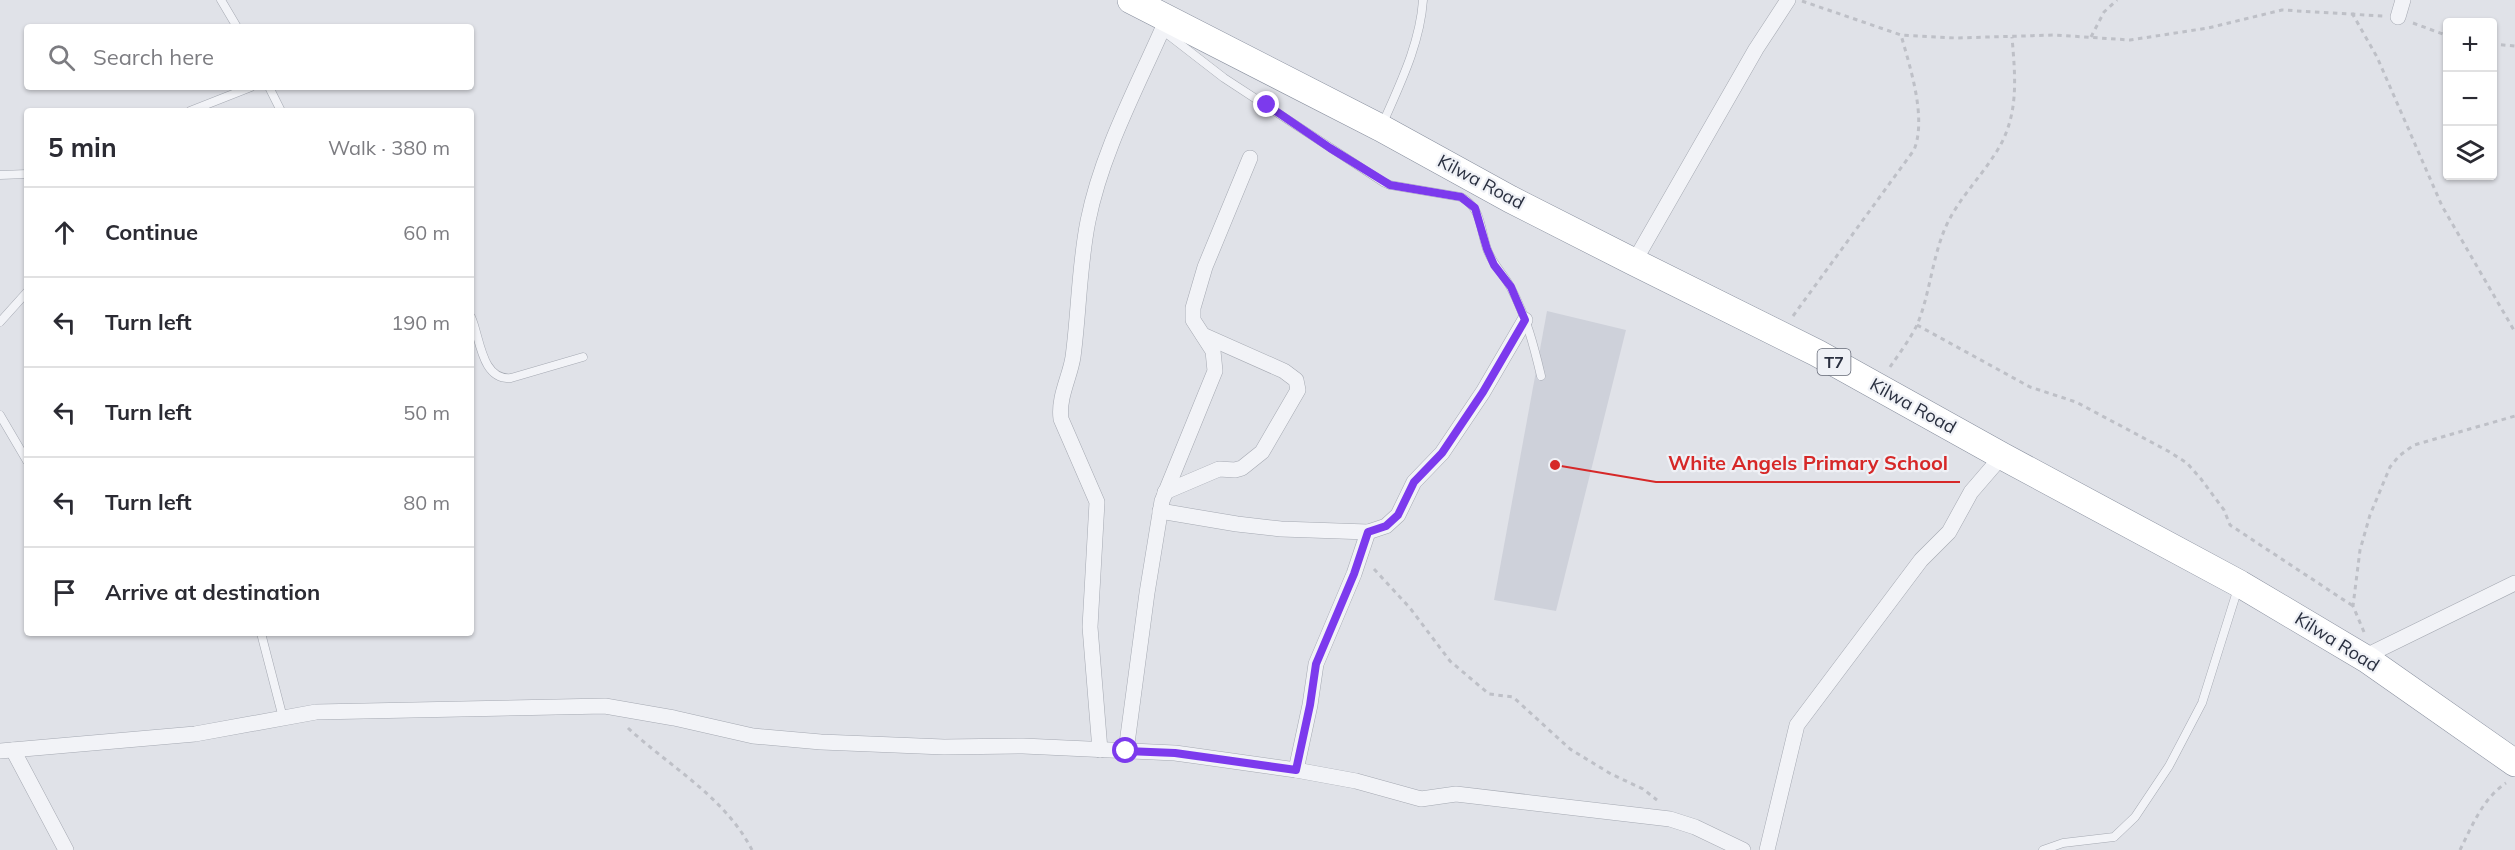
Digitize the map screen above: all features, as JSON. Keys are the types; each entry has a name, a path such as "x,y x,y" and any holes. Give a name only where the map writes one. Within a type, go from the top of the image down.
{"highway":[{"name":"Kilwa Road","path":"1131,0 1165,25 1381,128 1510,199 1878,386 2002,456 2371,656 2515,763"}],"street":[{"path":"1634,262 1756,49 1788,0"},
{"path":"2398,17 2403,0"},
{"path":"1100,750 1090,627 1097,502 1061,419 1060,407 1072,358 1077,298 1088,221 1117,131 1165,25"},
{"path":"1126,751 1160,511 1215,372 1213,351 1193,320 1193,308 1204,267 1250,158"},
{"path":"1160,511 1281,529 1368,532 1386,526 1398,515 1414,482 1442,453 1483,392 1525,320"},
{"path":"1166,492 1219,469 1242,468 1262,452 1298,390 1296,380 1284,371 1203,334"},
{"path":"1767,850 1797,725 1921,560 1949,532 1971,492 2002,456"},
{"path":"1296,770 1316,664 1368,532"},
{"path":"2371,656 2515,583"},
{"path":"66,850 6,750 195,734 316,712 605,706 674,718 753,736 820,742 1175,753 1356,781 1420,799 1456,794 1671,819 1695,827 1743,850"}],"lane":[{"path":"221,0 235,24"},
{"path":"1381,128 1407,68 1418,34 1423,0"},
{"path":"1165,25 1224,78 1383,182 1467,200 1477,213 1494,265 1511,287 1525,320 1541,376"},
{"path":"198,108 243,90"},
{"path":"270,90 279,108"},
{"path":"0,175 24,174"},
{"path":"0,322 24,295"},
{"path":"474,326 488,368 505,379 583,357"},
{"path":"0,415 24,456"},
{"path":"2043,850 2062,843 2114,837 2135,817 2169,766 2202,703 2240,584"},
{"path":"262,636 283,718"}],"path":[{"path":"1800,0 1901,34 1956,38 2055,35 2130,40 2208,28 2282,10 2398,17 2443,34"},
{"path":"2091,37 2104,12 2117,0"},
{"path":"2352,13 2377,57 2442,206 2515,332"},
{"path":"1779,334 1914,150 1919,128 1913,77 1901,34"},
{"path":"1878,386 1917,325 1935,255 1946,225 1962,197 2001,144 2012,117 2016,84 2012,37"},
{"path":"2497,44 2515,46"},
{"path":"1917,325 2030,387 2076,402 2187,463 2224,510 2230,525 2353,606"},
{"path":"2371,656 2353,606 2364,530 2387,474 2399,456 2414,445 2515,416"},
{"path":"1361,554 1410,608 1450,661 1482,688 1492,696 1513,697 1570,749 1611,774 1643,789 1658,801"},
{"path":"605,706 655,753 696,783 727,813 735,821 752,850"},
{"path":"2460,850 2492,795 2515,777"}],"shaded area":[{"path":"1547,311 1626,330 1556,611 1494,600"}],"place":[{"name":"White Angels Primary School","path":"1555,465"}],"route":[{"path":"1126,751 1175,753 1296,770 1316,664 1354,574 1368,532 1386,526 1398,515 1414,482 1442,453 1483,392 1525,320 1511,287 1494,265 1487,249 1480,219 1475,208 1467,200 1383,182 1267,105"}]}
